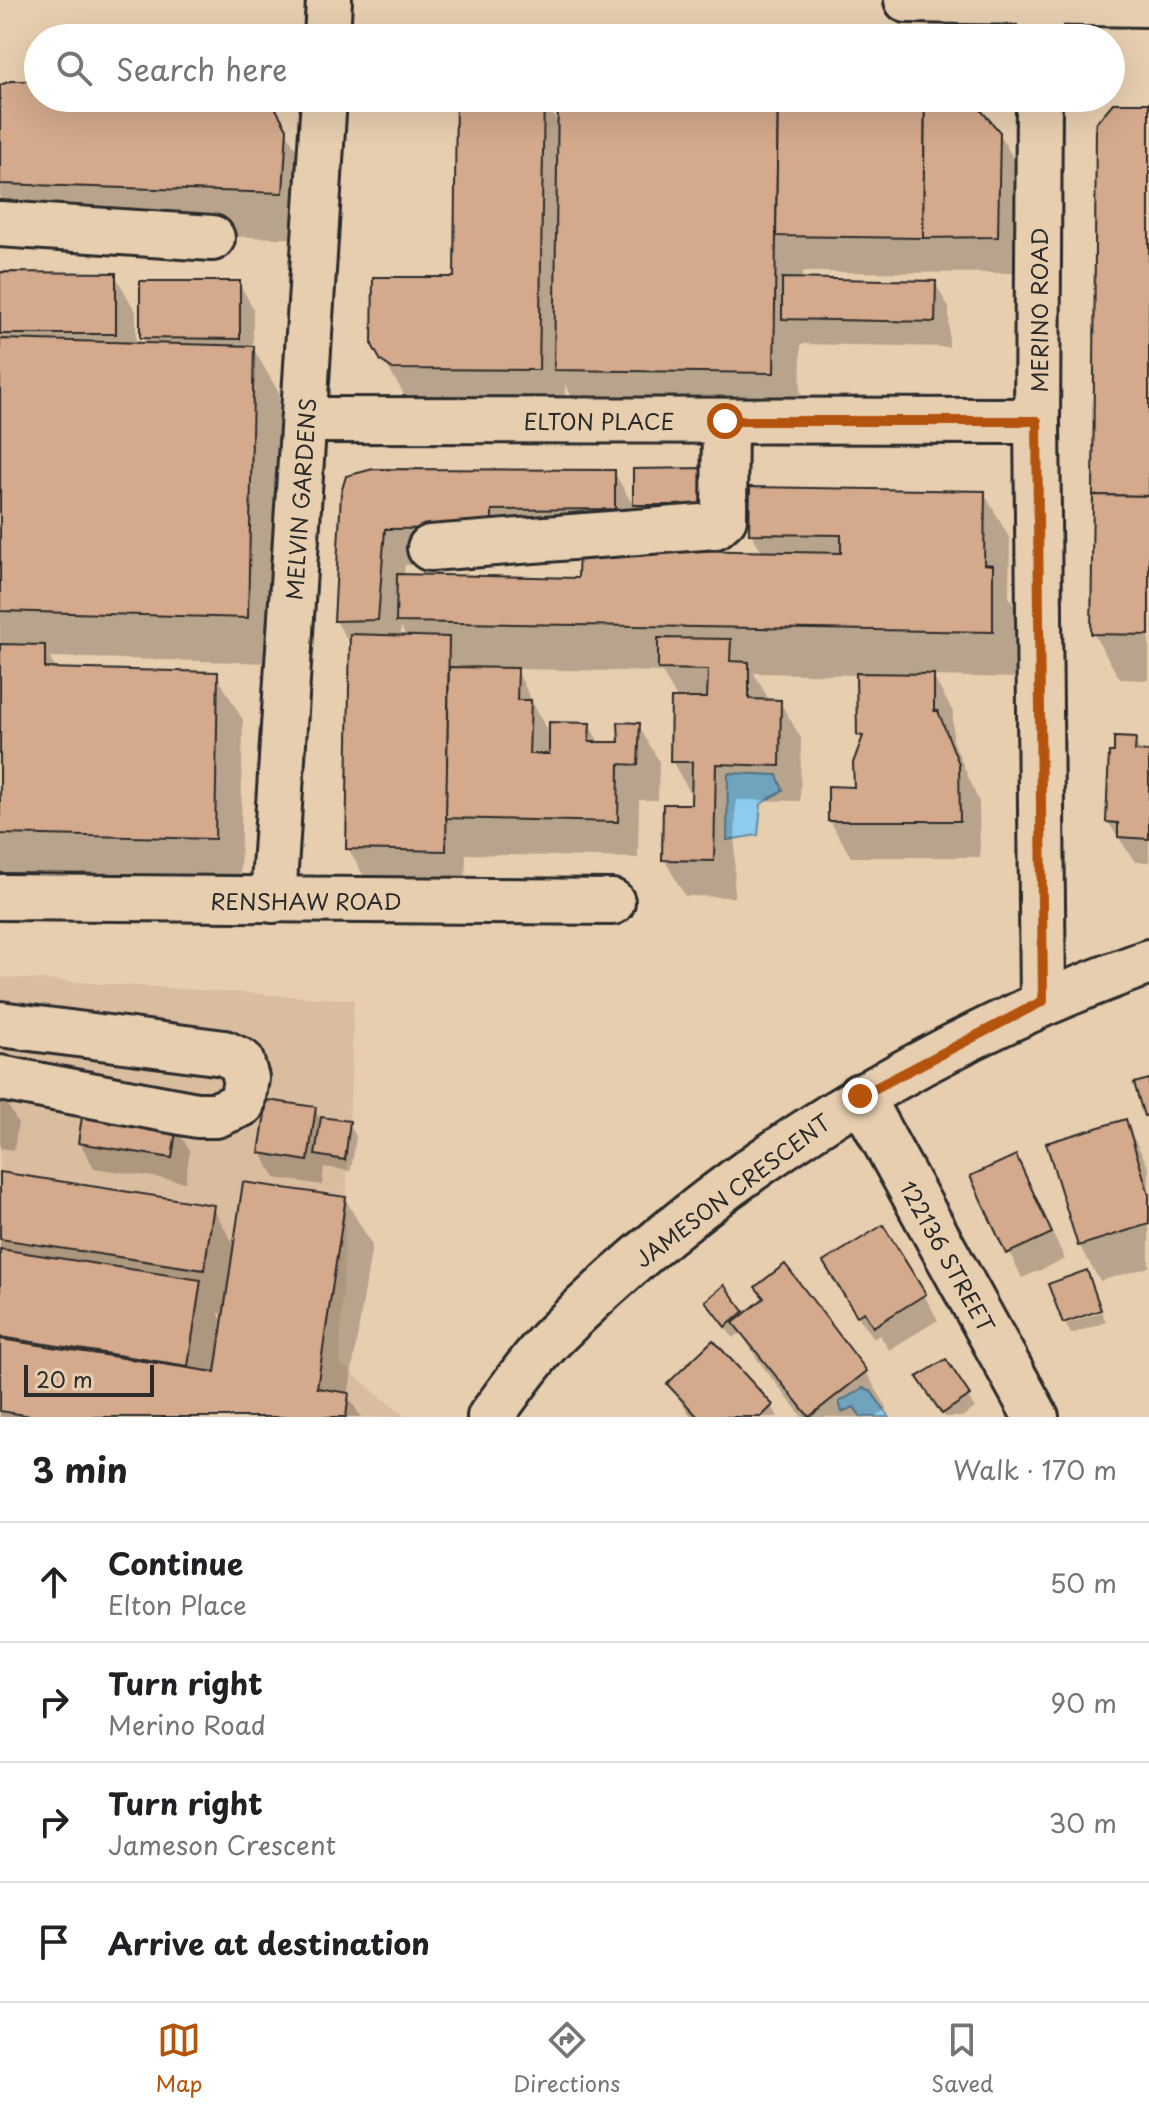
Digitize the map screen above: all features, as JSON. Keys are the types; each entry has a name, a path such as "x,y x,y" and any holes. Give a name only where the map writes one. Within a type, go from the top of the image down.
{"street":[{"path":"328,24 329,0"},
{"path":"907,0 1040,20 1149,4"},
{"name":"MELVIN GARDENS","path":"273,900 306,420 323,112"},
{"name":"MERINO ROAD","path":"1039,112 1037,421 1043,1001"},
{"path":"0,224 212,238"},
{"name":"ELTON PLACE","path":"306,420 1037,421"},
{"path":"430,548 715,526 724,518 725,421"},
{"name":"RENSHAW ROAD","path":"0,897 612,902"},
{"name":"JAMESON CRESCENT","path":"490,1417 552,1338 657,1242 762,1163 860,1096 1043,1001 1149,962"},
{"path":"0,1024 224,1053 241,1061 246,1078 242,1104 216,1115 197,1115 0,1078"},
{"name":"122136 STREET","path":"860,1096 1036,1417"}],"shaded area":[{"path":"0,977 354,1000 340,1363 405,1417 0,1417"}],"water":[{"path":"728,773 777,775 783,790 761,804 758,835 727,840"},
{"path":"863,1388 871,1391 889,1417 861,1417 854,1407 842,1412 839,1402"}],"building":[{"path":"24,81 24,112 278,112 287,129 283,193 0,184 0,85"},
{"path":"1125,103 1149,103 1149,496 1093,495 1096,123 1105,112 1125,112"},
{"path":"456,112 544,112 539,370 393,369 381,361 372,345 373,277 454,277"},
{"path":"558,112 778,112 774,373 554,370"},
{"path":"778,112 925,112 923,238 776,236"},
{"path":"925,112 983,112 1000,132 998,237 923,238"},
{"path":"0,272 116,273 116,334 0,334"},
{"path":"782,278 936,281 935,322 782,319"},
{"path":"140,281 240,281 240,339 140,338"},
{"path":"0,339 254,346 248,618 0,611"},
{"path":"705,468 705,505 633,505 633,469"},
{"path":"373,469 615,470 615,509 492,510 492,528 385,529 378,620 334,621 341,493 346,476"},
{"path":"750,487 985,491 984,564 993,565 993,632 396,622 397,574 578,578 579,548 841,553 841,535 749,534"},
{"path":"1093,495 1149,496 1149,635 1091,634"},
{"path":"350,634 449,637 446,851 346,849"},
{"path":"658,638 731,639 730,661 749,662 749,699 781,700 780,766 716,764 714,861 662,860 663,804 691,804 692,762 670,762 671,698 707,698 708,670 658,669"},
{"path":"0,644 45,645 45,668 218,672 215,839 0,834"},
{"path":"449,667 518,668 517,700 531,700 529,754 549,754 549,722 590,723 589,742 619,742 618,722 640,723 638,765 619,764 618,822 446,818"},
{"path":"856,673 934,674 934,711 938,711 959,764 960,821 828,821 828,786 854,787 853,763 863,736 857,735"},
{"path":"1114,737 1136,738 1135,751 1149,752 1149,839 1118,837 1118,823 1106,822 1109,752 1114,752"},
{"path":"1149,1079 1149,1115 1144,1116 1134,1083"},
{"path":"267,1100 316,1107 308,1161 259,1153"},
{"path":"83,1110 177,1124 172,1158 78,1143"},
{"path":"321,1117 350,1121 345,1160 315,1155"},
{"path":"1126,1119 1149,1195 1149,1224 1078,1246 1046,1143"},
{"path":"1016,1155 1052,1233 1006,1254 970,1176"},
{"path":"0,1172 214,1205 204,1270 0,1239"},
{"path":"243,1182 346,1197 317,1388 349,1393 346,1417 37,1417 0,1411 0,1339 215,1372"},
{"path":"883,1225 926,1294 873,1327 864,1312 857,1316 823,1262"},
{"path":"0,1249 201,1280 188,1366 0,1337"},
{"path":"785,1264 867,1371 809,1417 733,1323 764,1298 755,1287"},
{"path":"1087,1270 1101,1310 1063,1323 1048,1284"},
{"path":"724,1285 744,1311 725,1327 705,1301"},
{"path":"713,1340 773,1405 761,1417 698,1417 667,1384"},
{"path":"946,1359 970,1395 942,1414 917,1377"}],"route":[{"path":"725,421 1037,421 1043,1001 860,1096"}]}
